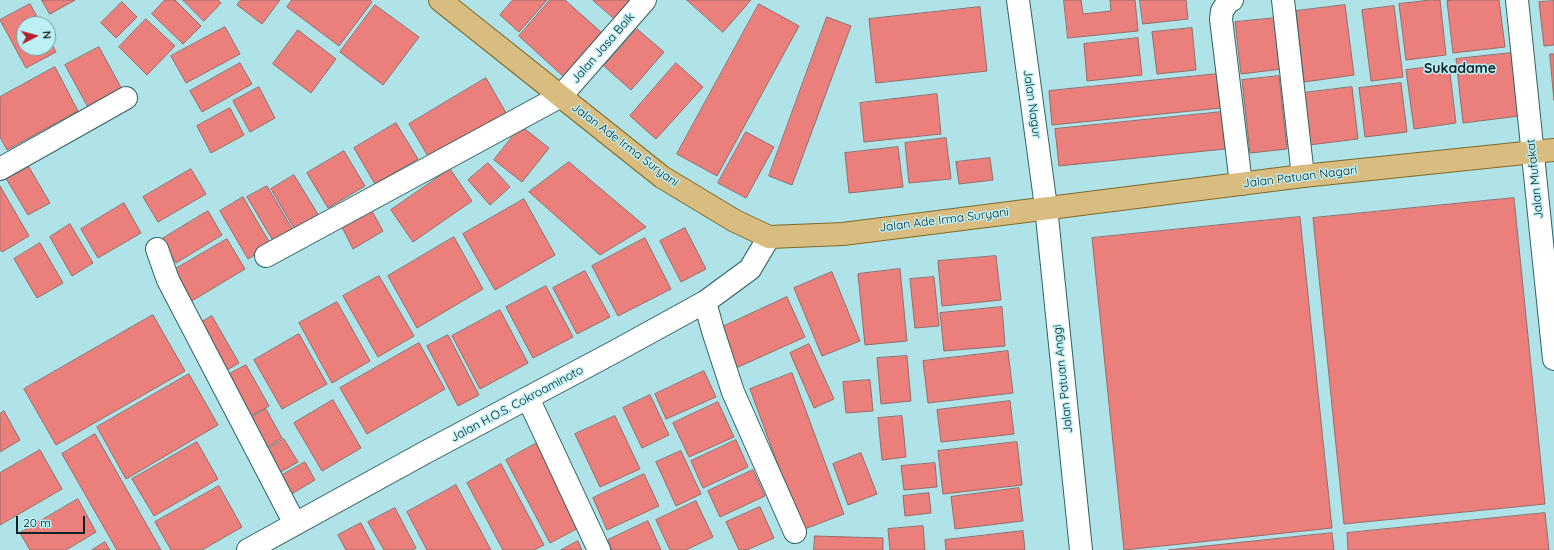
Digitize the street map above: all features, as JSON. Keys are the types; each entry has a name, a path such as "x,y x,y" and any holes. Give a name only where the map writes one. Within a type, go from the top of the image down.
{"main road":[{"name":"Jalan Ade Irma Suryani","path":"440,0 662,177 735,221 769,237 842,234 1046,207"},
{"name":"Jalan Patuan Nagari","path":"1046,207 1303,176 1554,150"}],"street":[{"name":"Jalan Jasa Baik","path":"561,96 645,0"},
{"name":"Jalan Nagur","path":"1018,0 1046,207"},
{"path":"1232,0 1228,2 1222,11 1221,19 1241,184"},
{"path":"1283,0 1303,176"},
{"name":"Jalan Mufakat","path":"1517,0 1554,359"},
{"path":"266,256 561,96"},
{"path":"0,169 126,98"},
{"name":"Jalan Patuan Anggi","path":"1046,207 1080,550"},
{"name":"Jalan H.O.S. Cokroaminoto","path":"248,550 705,302 750,269 769,237"},
{"path":"157,249 168,280 295,524"},
{"path":"705,302 733,392 795,532"},
{"path":"528,398 599,550"}],"building":[{"path":"42,0 75,0 50,14"},
{"path":"165,0 175,0 201,26 183,44 152,14"},
{"path":"183,0 218,0 221,3 204,21"},
{"path":"241,0 280,0 262,24 237,5"},
{"path":"292,0 370,0 372,2 339,46 287,7"},
{"path":"513,0 547,0 519,32 500,15"},
{"path":"550,0 565,0 602,33 564,77 519,36"},
{"path":"593,0 633,0 616,20"},
{"path":"687,0 751,0 723,32"},
{"path":"1064,0 1081,0 1083,14 1111,11 1110,0 1135,0 1138,31 1068,38"},
{"path":"1140,0 1186,0 1188,19 1143,24"},
{"path":"1440,0 1446,55 1406,60 1399,4"},
{"path":"1499,0 1505,47 1453,53 1447,1"},
{"path":"1554,1 1554,45 1544,46 1539,2"},
{"path":"122,2 137,17 116,38 101,23"},
{"path":"30,4 37,16 16,16 16,50 0,20"},
{"path":"759,4 799,26 717,176 677,154"},
{"path":"375,5 419,37 383,85 340,52"},
{"path":"1345,5 1354,75 1304,82 1296,11"},
{"path":"1394,6 1403,77 1371,81 1362,10"},
{"path":"980,7 987,71 876,83 869,19"},
{"path":"827,17 851,26 792,185 769,176"},
{"path":"1276,18 1282,69 1241,74 1235,22"},
{"path":"146,19 175,46 147,75 119,47"},
{"path":"225,27 240,54 186,83 171,56"},
{"path":"1192,28 1196,70 1157,74 1152,32"},
{"path":"637,29 664,52 631,90 604,66"},
{"path":"298,30 336,59 311,93 273,64"},
{"path":"1138,38 1142,75 1087,81 1084,44"},
{"path":"99,47 124,93 90,111 65,65"},
{"path":"1511,53 1519,116 1463,123 1456,59"},
{"path":"1550,54 1554,54 1554,100"},
{"path":"20,56 48,56 26,68"},
{"path":"240,63 252,84 202,112 190,91"},
{"path":"676,63 703,87 656,139 630,116"},
{"path":"1449,65 1456,123 1414,129 1406,70"},
{"path":"55,67 78,111 7,150 0,137 0,97"},
{"path":"1218,74 1221,108 1052,125 1049,91"},
{"path":"1279,76 1287,149 1250,153 1242,80"},
{"path":"486,78 509,118 432,163 409,124"},
{"path":"1401,83 1407,132 1365,137 1359,88"},
{"path":"259,87 275,118 250,132 233,101"},
{"path":"1352,87 1358,139 1309,145 1303,93"},
{"path":"937,94 941,134 864,142 860,103"},
{"path":"230,108 244,135 211,153 197,126"},
{"path":"1222,112 1225,149 1059,166 1055,129"},
{"path":"396,123 418,159 375,184 354,148"},
{"path":"521,126 549,148 522,182 494,160"},
{"path":"746,132 774,147 746,198 718,183"},
{"path":"946,138 951,179 909,183 905,143"},
{"path":"898,147 903,187 849,193 845,153"},
{"path":"344,151 365,186 328,208 307,173"},
{"path":"990,158 993,180 959,184 956,162"},
{"path":"26,162 50,203 28,215 4,175"},
{"path":"569,162 646,227 600,255 529,192"},
{"path":"488,163 510,187 490,205 468,180"},
{"path":"191,169 206,194 158,222 143,197"},
{"path":"450,169 472,201 413,242 391,210"},
{"path":"294,175 319,216 295,230 271,189"},
{"path":"0,186 29,236 2,252 0,249"},
{"path":"267,186 294,232 275,244 247,197"},
{"path":"243,197 271,245 248,259 220,211"},
{"path":"1514,198 1545,504 1344,524 1313,218"},
{"path":"524,199 555,255 495,290 463,234"},
{"path":"124,203 141,233 98,258 81,229"},
{"path":"368,204 383,231 353,249 338,219"},
{"path":"208,211 222,235 176,263 162,239"},
{"path":"1300,217 1332,528 1124,550 1092,238"},
{"path":"70,224 93,263 72,276 50,237"},
{"path":"685,228 706,269 681,282 660,241"},
{"path":"454,237 483,289 417,328 388,276"},
{"path":"645,238 671,289 618,316 592,266"},
{"path":"227,239 245,269 190,302 172,271"},
{"path":"40,243 63,283 37,298 14,259"},
{"path":"996,256 1001,300 942,306 938,261"},
{"path":"900,269 907,341 865,345 858,274"},
{"path":"585,271 610,317 577,334 553,288"},
{"path":"832,272 860,341 822,356 794,288"},
{"path":"379,276 414,336 378,357 343,296"},
{"path":"934,277 939,326 915,328 910,279"},
{"path":"546,286 573,337 533,358 506,307"},
{"path":"787,297 805,337 736,368 718,329"},
{"path":"337,302 370,361 332,383 299,323"},
{"path":"1002,307 1005,346 944,351 940,313"},
{"path":"500,310 528,363 480,389 452,336"},
{"path":"153,315 185,371 56,445 24,389"},
{"path":"212,316 239,363 222,373 195,326"},
{"path":"299,334 327,384 282,409 254,360"},
{"path":"448,335 479,395 458,406 427,346"},
{"path":"419,343 445,389 367,434 340,388"},
{"path":"809,344 834,399 814,408 790,353"},
{"path":"1008,351 1013,393 928,403 923,361"},
{"path":"907,356 911,401 881,404 877,358"},
{"path":"246,365 269,406 245,419 222,378"},
{"path":"704,371 716,397 666,419 655,394"},
{"path":"792,373 844,514 802,530 750,389"},
{"path":"189,374 218,425 126,479 97,427"},
{"path":"870,380 873,411 846,413 843,382"},
{"path":"650,395 669,435 642,448 623,408"},
{"path":"333,400 361,448 322,471 294,423"},
{"path":"1010,401 1014,434 941,442 937,410"},
{"path":"718,402 734,437 689,457 673,423"},
{"path":"266,409 282,438 263,450 247,420"},
{"path":"4,411 20,440 0,452 0,414"},
{"path":"615,416 640,469 600,487 575,434"},
{"path":"902,416 906,457 882,460 878,418"},
{"path":"95,434 161,550 117,550 62,454"},
{"path":"284,439 298,462 279,473 266,450"},
{"path":"736,440 748,467 703,488 691,461"},
{"path":"197,442 218,479 154,516 132,479"},
{"path":"1017,442 1022,485 943,494 938,451"},
{"path":"537,443 582,526 550,543 506,460"},
{"path":"40,450 62,489 0,525 0,473"},
{"path":"681,451 701,494 676,506 656,462"},
{"path":"861,453 877,494 848,505 833,464"},
{"path":"305,462 315,480 288,496 277,478"},
{"path":"935,463 937,487 904,490 901,466"},
{"path":"501,464 544,545 534,550 503,550 467,483"},
{"path":"753,470 765,496 720,517 708,491"},
{"path":"644,474 659,506 607,530 593,498"},
{"path":"456,485 491,550 427,550 407,512"},
{"path":"219,486 242,527 202,550 171,550 155,522"},
{"path":"1019,488 1023,521 955,529 951,497"},
{"path":"929,493 931,513 905,516 903,496"},
{"path":"78,499 96,532 66,550 30,550 20,533"},
{"path":"696,501 713,537 686,550 670,550 656,520"},
{"path":"760,507 774,538 747,550 739,550 726,522"},
{"path":"395,508 416,548 412,550 384,550 368,522"},
{"path":"1545,513 1549,550 1348,550 1347,533"},
{"path":"648,521 661,550 612,550 608,540"},
{"path":"361,523 375,550 346,550 338,535"},
{"path":"923,526 925,550 890,550 888,529"},
{"path":"1023,531 1025,550 946,550 945,540"},
{"path":"1332,533 1334,550 1169,550"},
{"path":"815,536 883,538 883,550 814,550"},
{"path":"578,541 582,550 561,550"},
{"path":"105,542 110,550 92,550"}],"district":[{"name":"Sukadame","path":"1460,69"}]}
